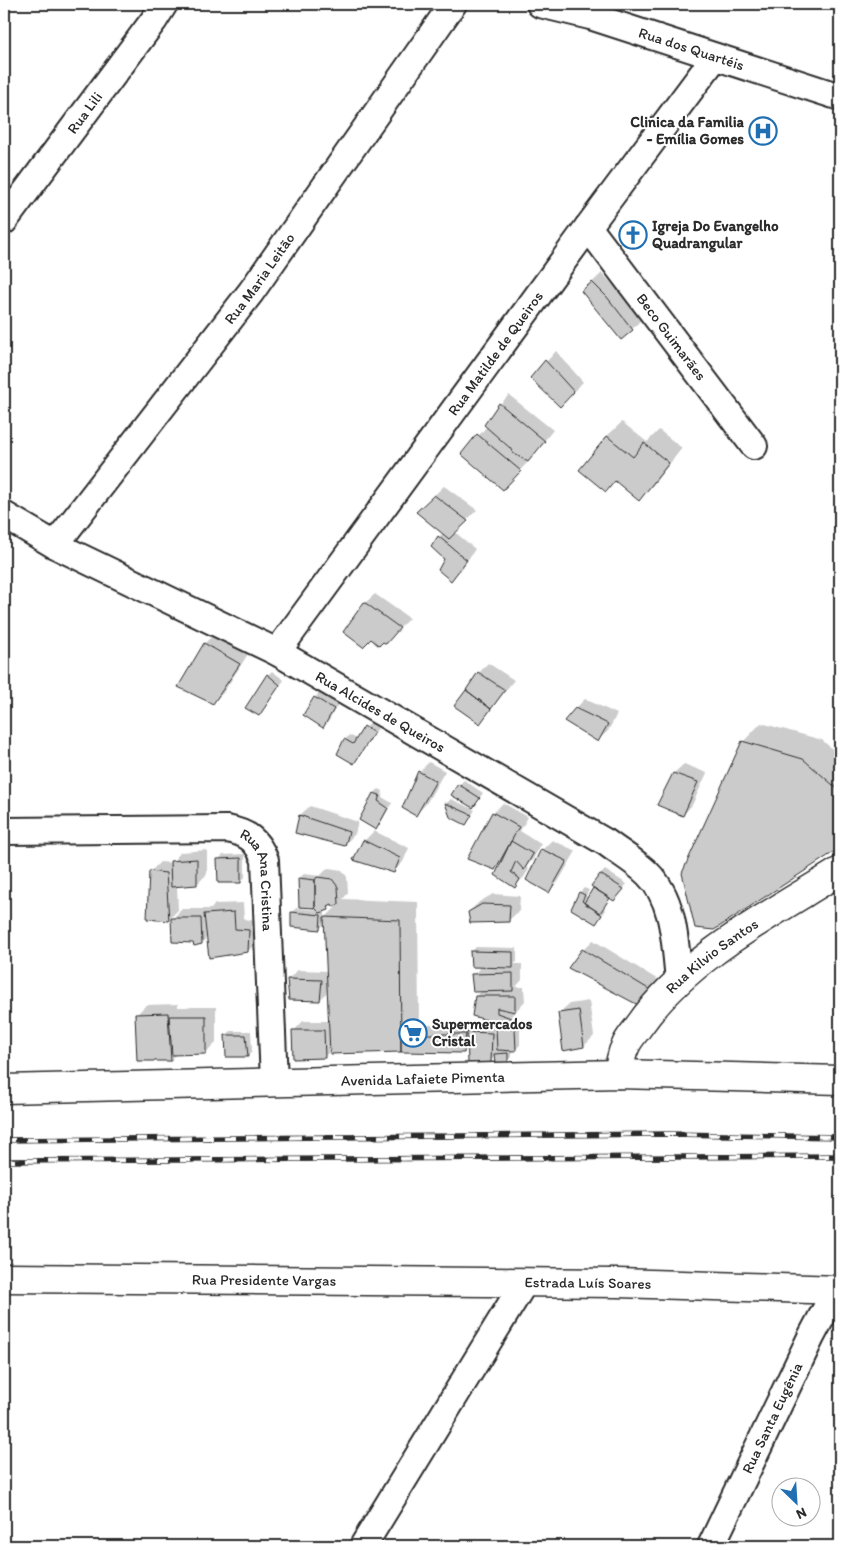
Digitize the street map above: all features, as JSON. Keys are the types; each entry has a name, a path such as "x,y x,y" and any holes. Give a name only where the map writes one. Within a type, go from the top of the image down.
{"main road":[{"name":"Rua Kilvio Santos","path":"618,1074 626,1044 650,1011 679,980 736,936 840,871"},
{"name":"Avenida Lafaiete Pimenta","path":"4,1089 618,1074 840,1080"},
{"name":"Rua Presidente Vargas","path":"4,1278 524,1283"},
{"name":"Estrada Luís Soares","path":"524,1283 618,1283 838,1290"}],"street":[{"name":"Rua Lili","path":"4,221 164,4"},
{"name":"Rua Maria Leitão","path":"55,546 251,292 453,4"},
{"name":"Rua dos Quartéis","path":"540,4 592,10 715,57 840,97"},
{"name":"Rua Matilde de Queiros","path":"277,652 715,57"},
{"name":"Beco Guimarães","path":"588,227 754,446"},
{"name":"Rua Alcides de Queiros","path":"4,515 55,546 277,652 607,843 648,874 665,898 672,928 679,980"},
{"name":"Rua Ana Cristina","path":"4,831 227,829 242,832 253,840 261,850 265,860 274,1082"},
{"name":"Estrada Luís Soares","path":"363,1546 524,1283"},
{"name":"Rua Santa Eugênia","path":"711,1546 807,1346 838,1290"}],"building":[{"path":"592,282 607,297 633,330 621,340 581,291"},
{"path":"545,360 574,392 560,407 530,378"},
{"path":"499,403 545,441 528,462 513,453 510,448 484,425"},
{"path":"477,434 521,471 503,490 461,454"},
{"path":"607,436 633,457 644,443 669,463 639,501 615,481 606,492 579,470"},
{"path":"434,495 468,521 449,539 416,512"},
{"path":"438,536 467,560 451,581 438,570 444,559 431,547"},
{"path":"364,602 400,628 386,644 383,642 379,646 371,639 363,647 343,632"},
{"path":"204,643 240,664 213,704 178,687"},
{"path":"478,672 505,690 491,709 466,690"},
{"path":"267,674 280,685 259,716 245,708"},
{"path":"466,690 491,709 480,724 454,706"},
{"path":"314,697 334,709 323,728 303,715"},
{"path":"575,708 608,724 598,742 564,721"},
{"path":"364,726 374,733 354,764 337,754 344,739 353,744"},
{"path":"742,741 803,759 840,791 840,848 714,930 695,928 682,873"},
{"path":"418,771 436,781 416,816 402,808"},
{"path":"673,773 698,782 683,816 657,805"},
{"path":"458,784 480,798 473,808 451,795"},
{"path":"373,793 380,795 378,801 388,808 376,830 359,820"},
{"path":"445,803 472,815 466,825 450,817"},
{"path":"492,812 519,827 495,870 467,859"},
{"path":"299,815 349,832 345,846 295,833"},
{"path":"363,840 400,858 394,873 353,860"},
{"path":"511,841 533,854 524,870 516,861 511,872 520,879 515,888 495,875"},
{"path":"541,849 567,861 549,893 526,880"},
{"path":"241,858 241,883 218,883 217,859"},
{"path":"197,859 197,885 171,887 170,861"},
{"path":"149,871 166,873 169,921 147,919"},
{"path":"600,874 624,889 614,901 591,886"},
{"path":"317,877 332,879 338,887 339,904 333,907 332,904 328,906 329,910 320,913 315,908 315,880"},
{"path":"298,878 315,880 315,908 299,907"},
{"path":"593,888 610,898 600,913 584,903"},
{"path":"579,892 585,895 582,901 602,915 596,924 571,909"},
{"path":"482,904 510,905 509,922 470,923 468,912"},
{"path":"234,912 235,929 249,930 248,952 209,958 204,914"},
{"path":"291,912 321,915 320,930 291,927"},
{"path":"324,917 400,920 401,1052 330,1054"},
{"path":"171,918 201,918 202,944 194,946 193,943 172,942"},
{"path":"582,949 652,991 640,1006 568,968"},
{"path":"470,951 513,952 513,968 471,967"},
{"path":"513,973 513,991 473,992 471,974"},
{"path":"287,979 322,980 320,1001 289,1000"},
{"path":"475,996 515,996 515,1012 497,1008 497,1013 511,1018 505,1025 472,1016"},
{"path":"579,1010 584,1047 563,1051 558,1013"},
{"path":"168,1013 171,1061 137,1061 135,1014"},
{"path":"169,1016 206,1016 206,1054 172,1055"},
{"path":"496,1027 515,1028 516,1051 497,1050"},
{"path":"292,1030 324,1030 325,1058 293,1059"},
{"path":"467,1032 492,1033 491,1063 468,1063"},
{"path":"401,1034 466,1034 464,1053 401,1052"},
{"path":"225,1035 246,1035 248,1057 226,1057"},
{"path":"508,1053 508,1063 495,1064 494,1054"}],"railway":[{"path":"4,1140 670,1134 840,1137"},
{"path":"4,1161 840,1156"}],"place":[{"name":"Clinica da Familia - Emília Gomes","path":"763,131"},
{"name":"Igreja Do Evangelho Quadrangular","path":"633,235"},
{"name":"Supermercados Cristal","path":"413,1033"}]}
